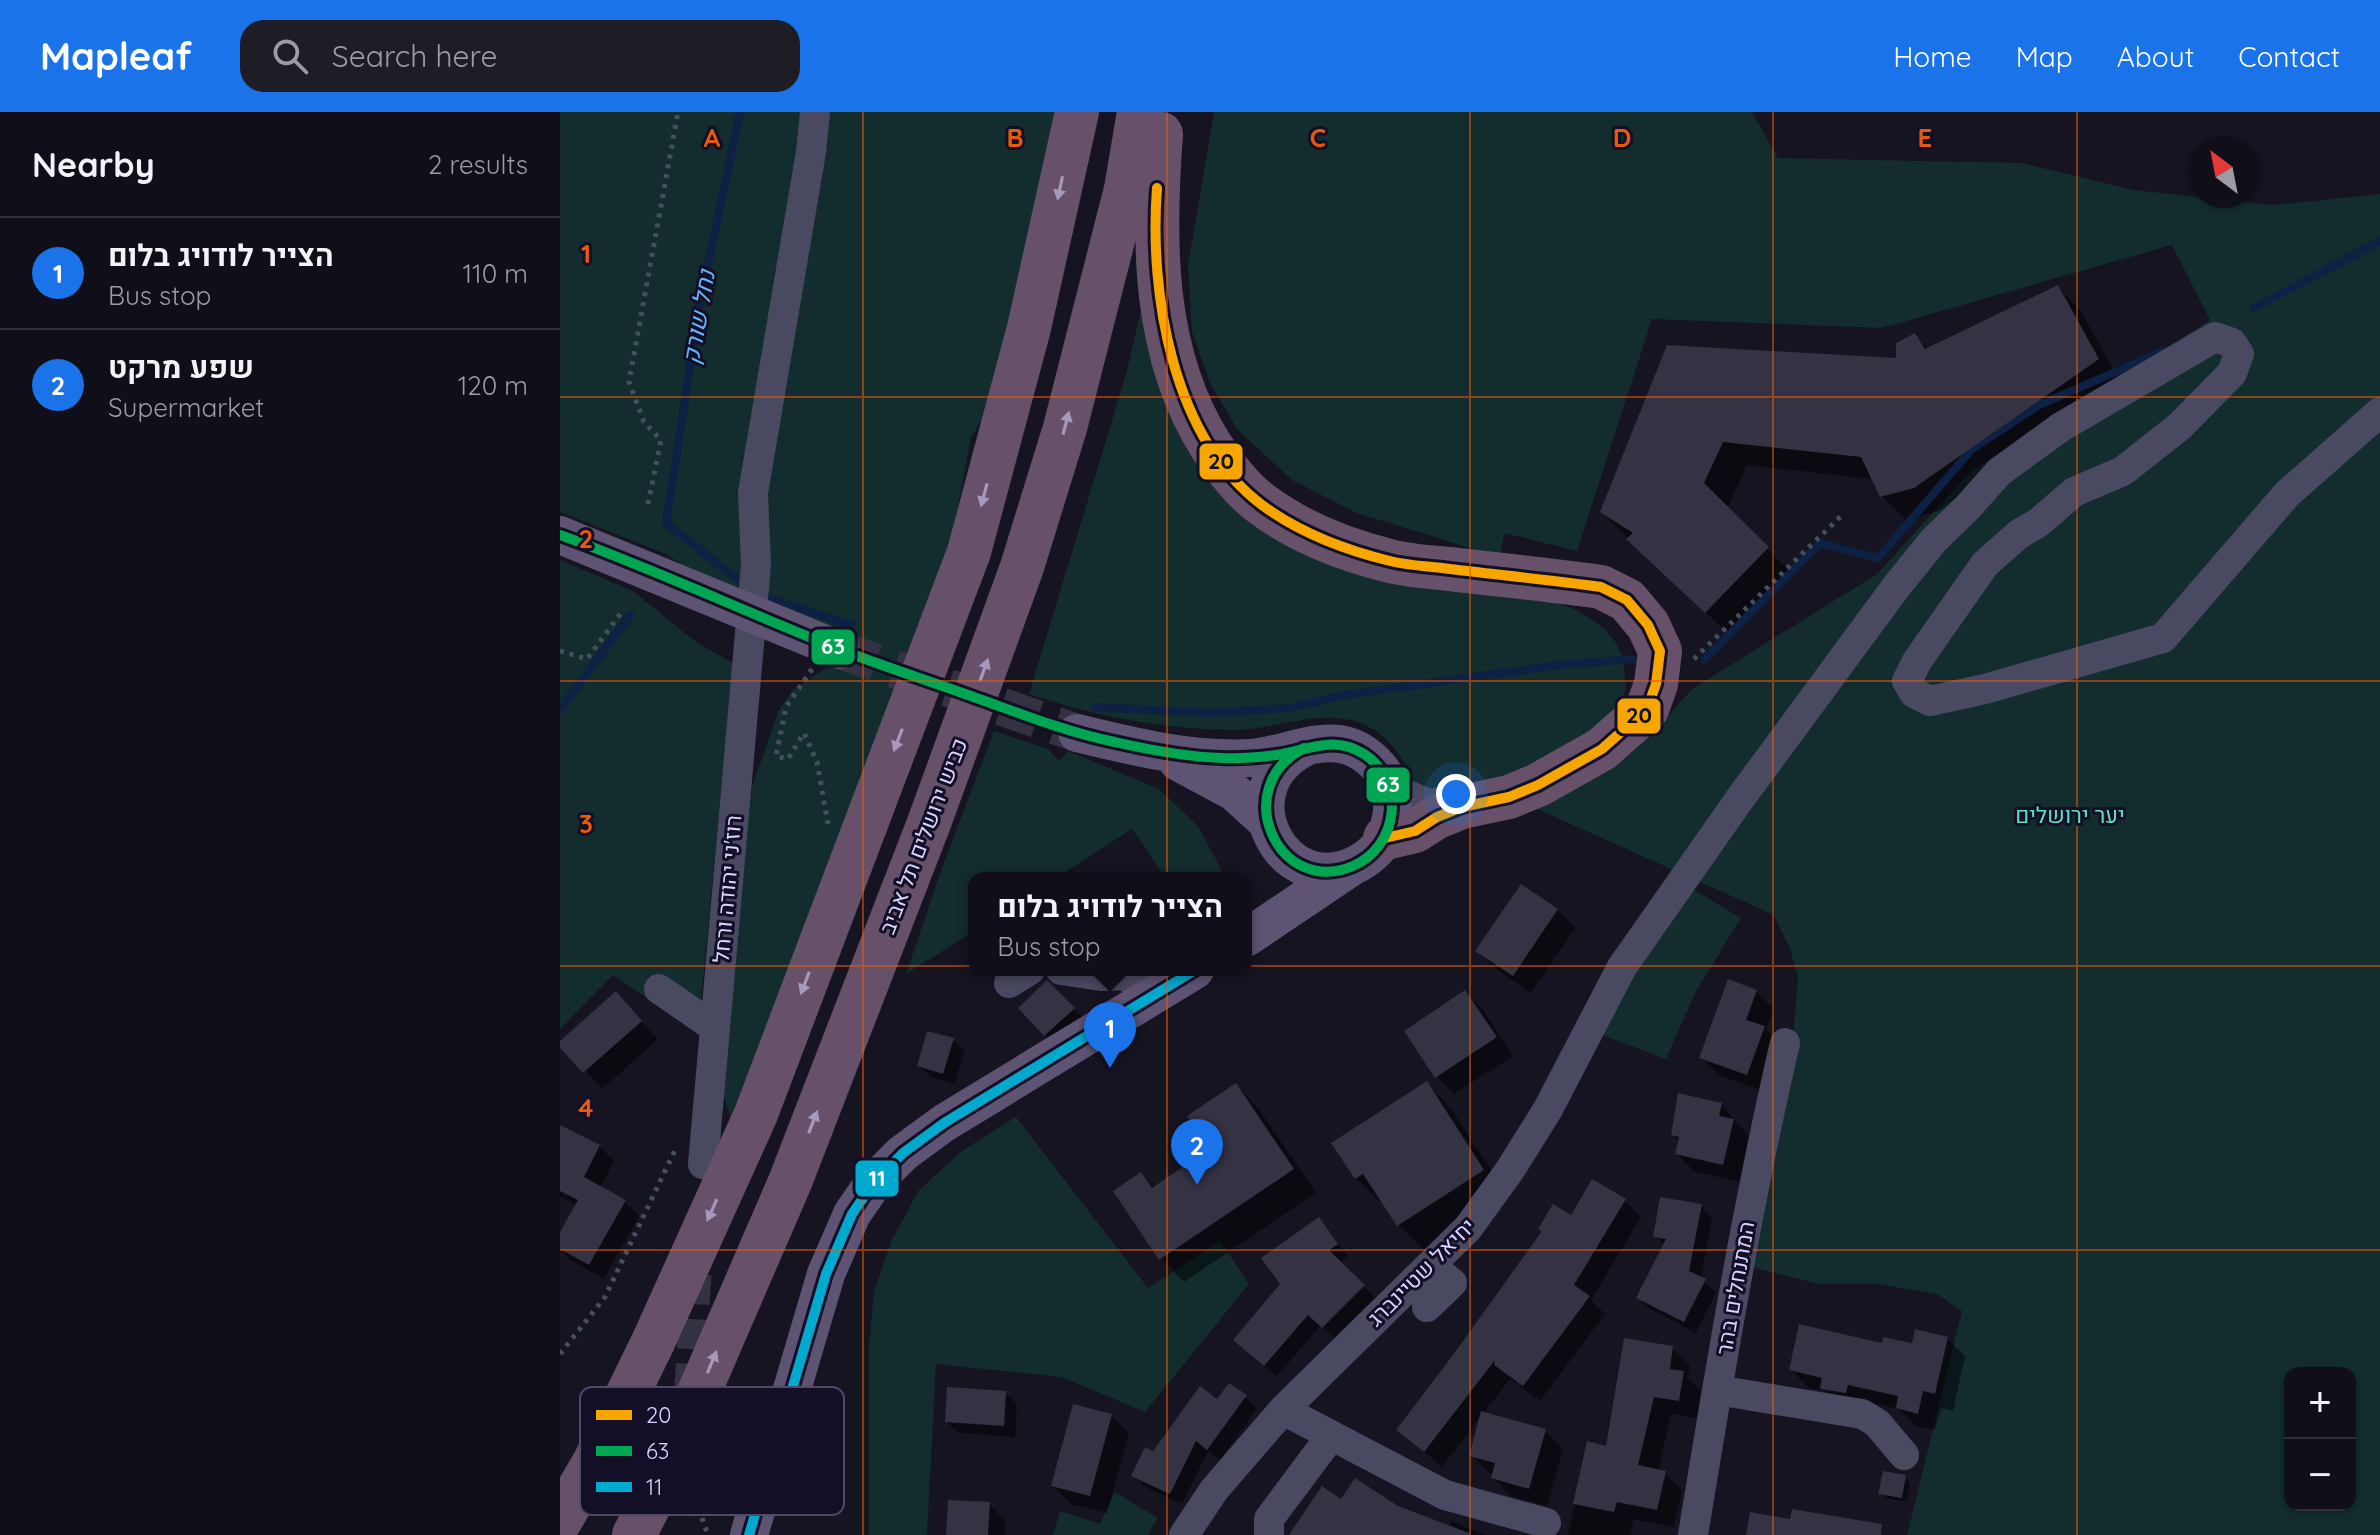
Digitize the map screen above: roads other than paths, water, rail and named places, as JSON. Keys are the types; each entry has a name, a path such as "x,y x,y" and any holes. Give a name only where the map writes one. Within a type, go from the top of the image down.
{"highway":[{"path":"631,1387 756,1114 969,552 1029,328 1077,112"},
{"name":"כביש ירושלים תל אביב","path":"701,1387 790,1182 923,838 1022,567 1065,428 1126,189 1139,112"},
{"path":"1162,112 1156,206 1163,313 1182,392 1201,431 1228,472 1261,504 1298,527 1343,548 1393,562 1601,587 1627,600 1648,625 1660,651 1656,684 1647,709 1602,749 1509,797 1462,807 1369,852"},
{"path":"560,1521 580,1487"},
{"name":"כביש ירושלים תל אביב","path":"634,1535 644,1515"}],"main road":[{"path":"560,535 835,648"},
{"path":"1077,733 1146,749 1207,757 1270,756 1333,744 1360,751 1375,763 1390,788 1392,817 1369,852 1252,934"},
{"path":"1252,924 1265,908 1274,887 1277,864 1265,802 1270,783 1280,766 1304,748"},
{"path":"1146,749 1223,784 1245,800 1287,856 1305,866 1324,871 1369,852"},
{"path":"793,1387 826,1274 847,1223 868,1190 903,1153 944,1123 1185,976"},
{"path":"749,1535 755,1515"}],"street":[{"name":"רוז'ני יהודה ורחל","path":"703,1164 756,565 753,493 811,152 815,112"},
{"name":"יחיאל שטיינברג","path":"1184,1535 1214,1490 1283,1410 1468,1228 1510,1170 1548,1109 1622,967 1748,787 1934,540 1999,472 2061,427 2215,337 2232,343 2239,354 2232,373 2180,426 2123,471 2074,492 1985,564 1917,661 1907,681 1914,693 1930,701 1985,689 2163,638 2287,494 2380,412"},
{"path":"1390,788 1429,804 1489,795 1530,779 1611,732 1638,701 1645,666 1637,633 1624,612 1627,600"},
{"path":"1129,976 1146,999"},
{"path":"659,989 714,1027"},
{"name":"המתנחלים בהר","path":"1693,1535 1759,1158 1785,1043"},
{"path":"1427,1307 1452,1283 1431,1266"},
{"path":"1717,1390 1862,1414 1877,1423 1904,1455"},
{"path":"1283,1410 1445,1495 1546,1523"},
{"path":"1269,1535 1269,1519 1331,1436"}],"waterway":[{"name":"נחל שורק","path":"740,112 700,302 666,523 746,586"},
{"path":"2254,308 2380,241"},
{"path":"1704,660 1820,543 1878,558 1972,449 2039,405 2164,351"},
{"path":"761,595 851,625"},
{"name":"נחל שורק","path":"560,709 630,615"},
{"path":"1096,707 1212,713 1289,708 1345,695 1559,665 1632,659"}],"tunnel":[{"path":"840,650 1077,733"},
{"path":"689,1387 697,1266"}],"place":[{"name":"הצייר לודויג בלום","path":"1110,1068"},
{"name":"שפע מרקט","path":"1197,1185"}],"park label":[{"name":"יער ירושלים","path":"2070,815"}]}
